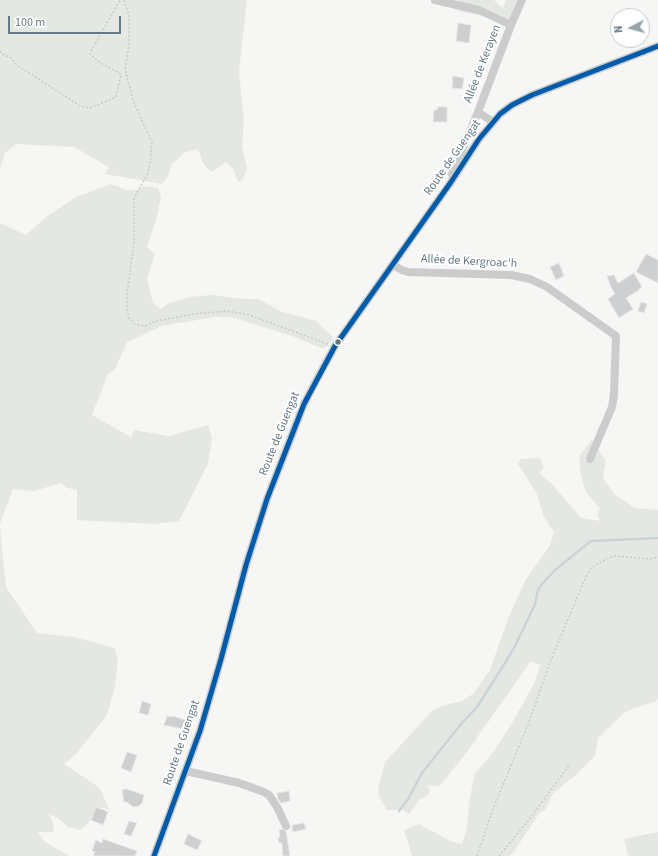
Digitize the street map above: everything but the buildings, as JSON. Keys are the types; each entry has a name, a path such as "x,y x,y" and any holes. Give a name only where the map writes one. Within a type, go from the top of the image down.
{"street":[{"path":"435,0 479,10 511,25"},
{"name":"Allée de Kerayen","path":"451,182 451,175 478,112 522,0"},
{"name":"Route de Guengat","path":"154,856 186,771 211,695 246,565 267,499 304,404 335,346 493,122 512,105 532,95 658,46"},
{"path":"478,112 493,122"},
{"name":"Allée de Kergroac'h","path":"393,265 408,272 511,275 530,279 546,286 616,336 614,395 612,407 590,459"},
{"path":"186,771 239,783 264,792 269,795 277,807 286,826"}],"path":[{"path":"0,51 4,55 10,57 17,65 80,106 90,108 116,97 121,74 99,62 90,54 120,0"},
{"path":"124,0 129,15 129,46 125,69 134,104 152,142 150,164 147,175 134,198 134,243 127,294 127,310 129,318 135,324 145,326 163,320 194,314 226,311 246,314 335,346"},
{"path":"477,856 493,809 527,727 553,655 584,581 591,568 606,559 615,556 658,557"},
{"path":"499,856 528,821 570,764"}],"shaded area":[{"path":"0,0 247,0 239,72 244,122 242,146 247,169 243,179 238,182 234,170 226,162 212,172 202,161 198,149 185,152 172,164 168,176 162,184 105,174 109,167 74,147 16,144 5,153 0,169"},
{"path":"430,0 494,0 503,8 506,0 519,0 510,20 465,13"},
{"path":"111,184 127,190 138,190 143,186 158,188 161,197 157,217 147,247 155,254 147,279 153,303 161,309 169,303 190,297 212,295 244,299 258,299 282,312 317,321 333,337 331,342 326,347 321,348 292,336 231,317 215,317 162,326 127,342 115,369 108,374 92,415 131,437 134,430 169,436 208,425 212,438 208,464 179,521 156,524 77,520 77,490 68,488 61,483 34,491 13,489 0,524 0,223 26,235 45,218 76,197"},
{"path":"592,440 606,461 603,478 615,495 635,508 658,510 658,699 655,702 625,712 598,738 595,756 573,778 552,795 545,810 540,812 510,856 412,856 404,830 419,824 452,842 462,844 467,828 474,775 494,751 512,723 535,682 540,665 531,661 467,752 440,786 427,785 430,791 428,795 419,800 409,814 403,810 387,810 379,796 378,789 385,762 433,710 448,704 460,702 473,694 490,670 509,616 526,579 550,545 554,532 544,517 537,494 518,464 521,459 540,458 544,468 539,473 551,483 581,518 601,521 597,515 600,509 586,492 581,476 579,456"},
{"path":"0,527 6,587 37,633 74,637 114,648 118,659 115,687 107,715 77,753 64,764 100,788 109,809 96,807 88,824 80,830 68,827 59,819 49,814 54,826 53,832 38,832 43,840 70,856 0,856"},
{"path":"658,832 658,856 628,856 624,839"}],"waterway":[{"path":"399,811 408,799 422,773 461,724 477,707 514,648 535,604 538,590 555,570 591,541 658,538"}],"transit line":[{"path":"154,856 200,731 246,565 267,499 304,404 335,346 451,182 479,139 500,114 512,105 532,95 658,46"}]}
